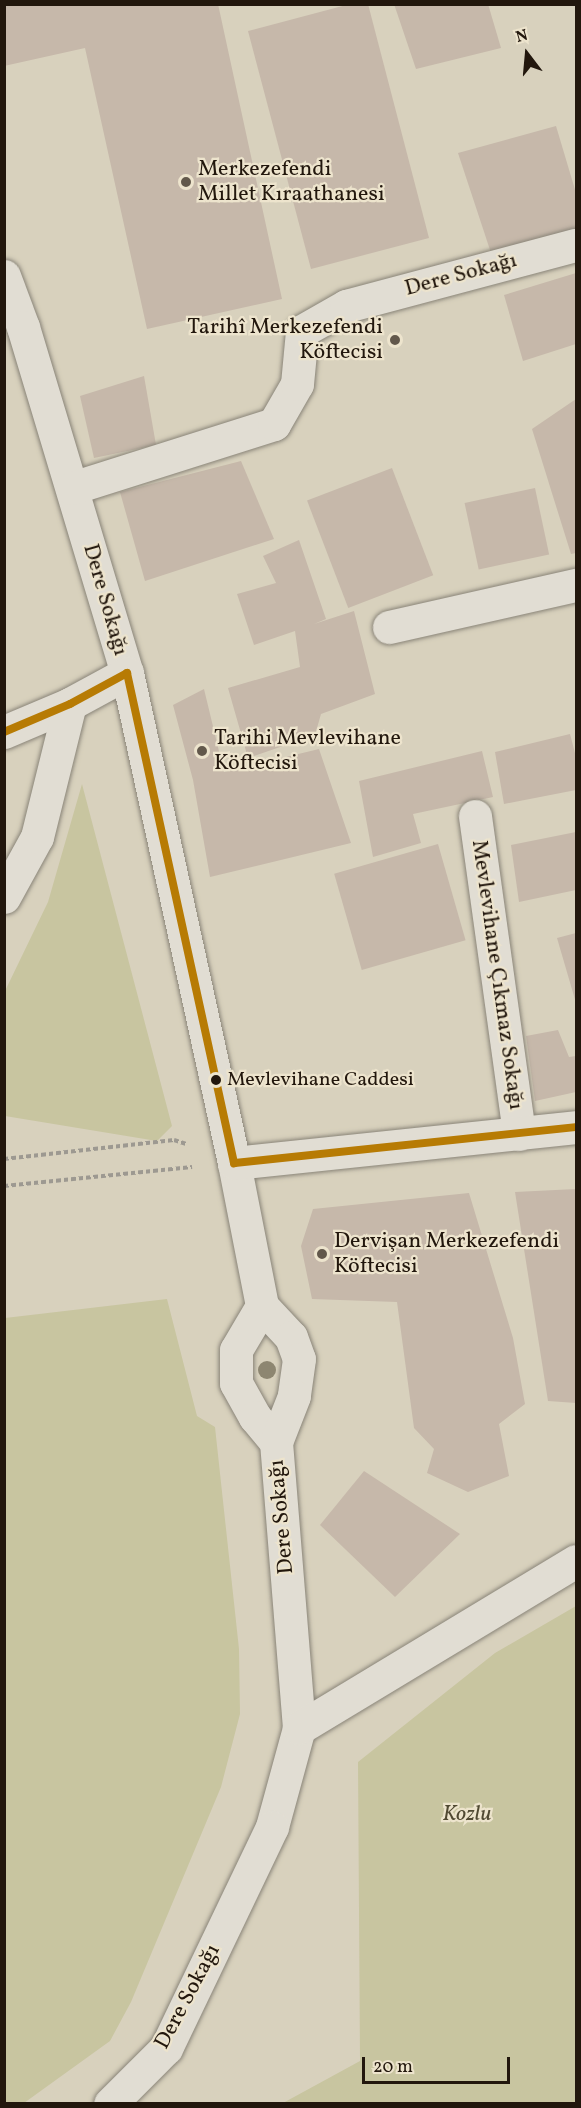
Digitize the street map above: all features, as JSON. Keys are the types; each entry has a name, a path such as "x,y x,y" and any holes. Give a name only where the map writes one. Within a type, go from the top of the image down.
{"street":[{"name":"Dere Sokağı","path":"72,488 274,424 297,384 302,332 346,306 576,245"},
{"name":"Dere Sokağı","path":"4,276 72,488 126,673 234,1163 262,1306 236,1350 236,1383 255,1417 276,1442 299,1728 272,1827 166,2048 110,2103"},
{"path":"389,627 576,585"},
{"path":"4,732 70,704 126,673"},
{"path":"4,897 38,837 70,704"},
{"name":"Mevlevihane Çıkmaz Sokağı","path":"475,816 519,1134"},
{"path":"234,1163 576,1127"},
{"path":"262,1306 291,1336 299,1359 294,1396 276,1442"},
{"path":"299,1728 576,1561"}],"path":[{"path":"4,1159 174,1140 234,1163"},
{"path":"4,1186 234,1163"}],"green space":[{"path":"82,784 172,1126 157,1141 5,1116 5,991 48,902"},
{"path":"167,1299 197,1416 215,1427 239,1649 240,1714 221,1787 131,2002 110,2041 24,2103 5,2103 5,1318"},
{"name":"Kozlu","path":"576,1606 576,2103 283,2103 360,2061 358,1762 495,1653"}],"building":[{"name":"Merkezefendi Millet Kıraathanesi","path":"4,4 218,4 282,299 147,329 85,48 4,66"},
{"path":"350,4 368,4 429,238 311,269 248,31"},
{"path":"394,4 488,4 501,48 416,69"},
{"path":"556,126 576,193 576,236 493,259 458,153"},
{"path":"576,273 576,344 523,361 504,295"},
{"path":"144,376 156,445 94,458 80,396"},
{"path":"576,399 576,553 571,554 532,429"},
{"path":"241,461 274,539 145,581 120,492"},
{"path":"392,468 433,575 348,608 307,501"},
{"path":"535,488 549,555 479,569 465,503"},
{"path":"299,540 326,619 314,624 354,611 375,694 321,714 315,735 248,758 228,688 300,667 295,631 254,645 237,594 276,583 263,556"},
{"path":"204,689 224,772 319,749 351,843 210,877 193,780 173,705"},
{"path":"570,734 576,757 576,790 504,804 495,752"},
{"path":"482,751 493,797 413,814 421,843 373,857 359,781"},
{"path":"576,832 576,890 519,902 511,845"},
{"path":"438,844 466,940 362,970 334,874"},
{"path":"576,933 576,1003 557,938"},
{"path":"558,1030 569,1057 576,1056 576,1092 535,1101 526,1036"},
{"path":"576,1189 576,1403 548,1401 515,1192"},
{"path":"469,1193 513,1338 525,1404 499,1424 509,1476 468,1492 427,1473 434,1449 414,1428 397,1302 312,1299 301,1246 313,1209"},
{"path":"364,1471 460,1534 395,1597 320,1525"}],"transit line":[{"path":"4,732 70,704 127,673 234,1163 576,1127"}],"place":[{"name":"Merkezefendi Millet Kıraathanesi","path":"186,182"},
{"name":"Tarihî Merkezefendi Köftecisi","path":"395,340"},
{"name":"Tarihi Mevlevihane Köftecisi","path":"202,751"},
{"name":"Mevlevihane Caddesi","path":"216,1080"},
{"name":"Dervişan Merkezefendi Köftecisi","path":"322,1254"}]}
